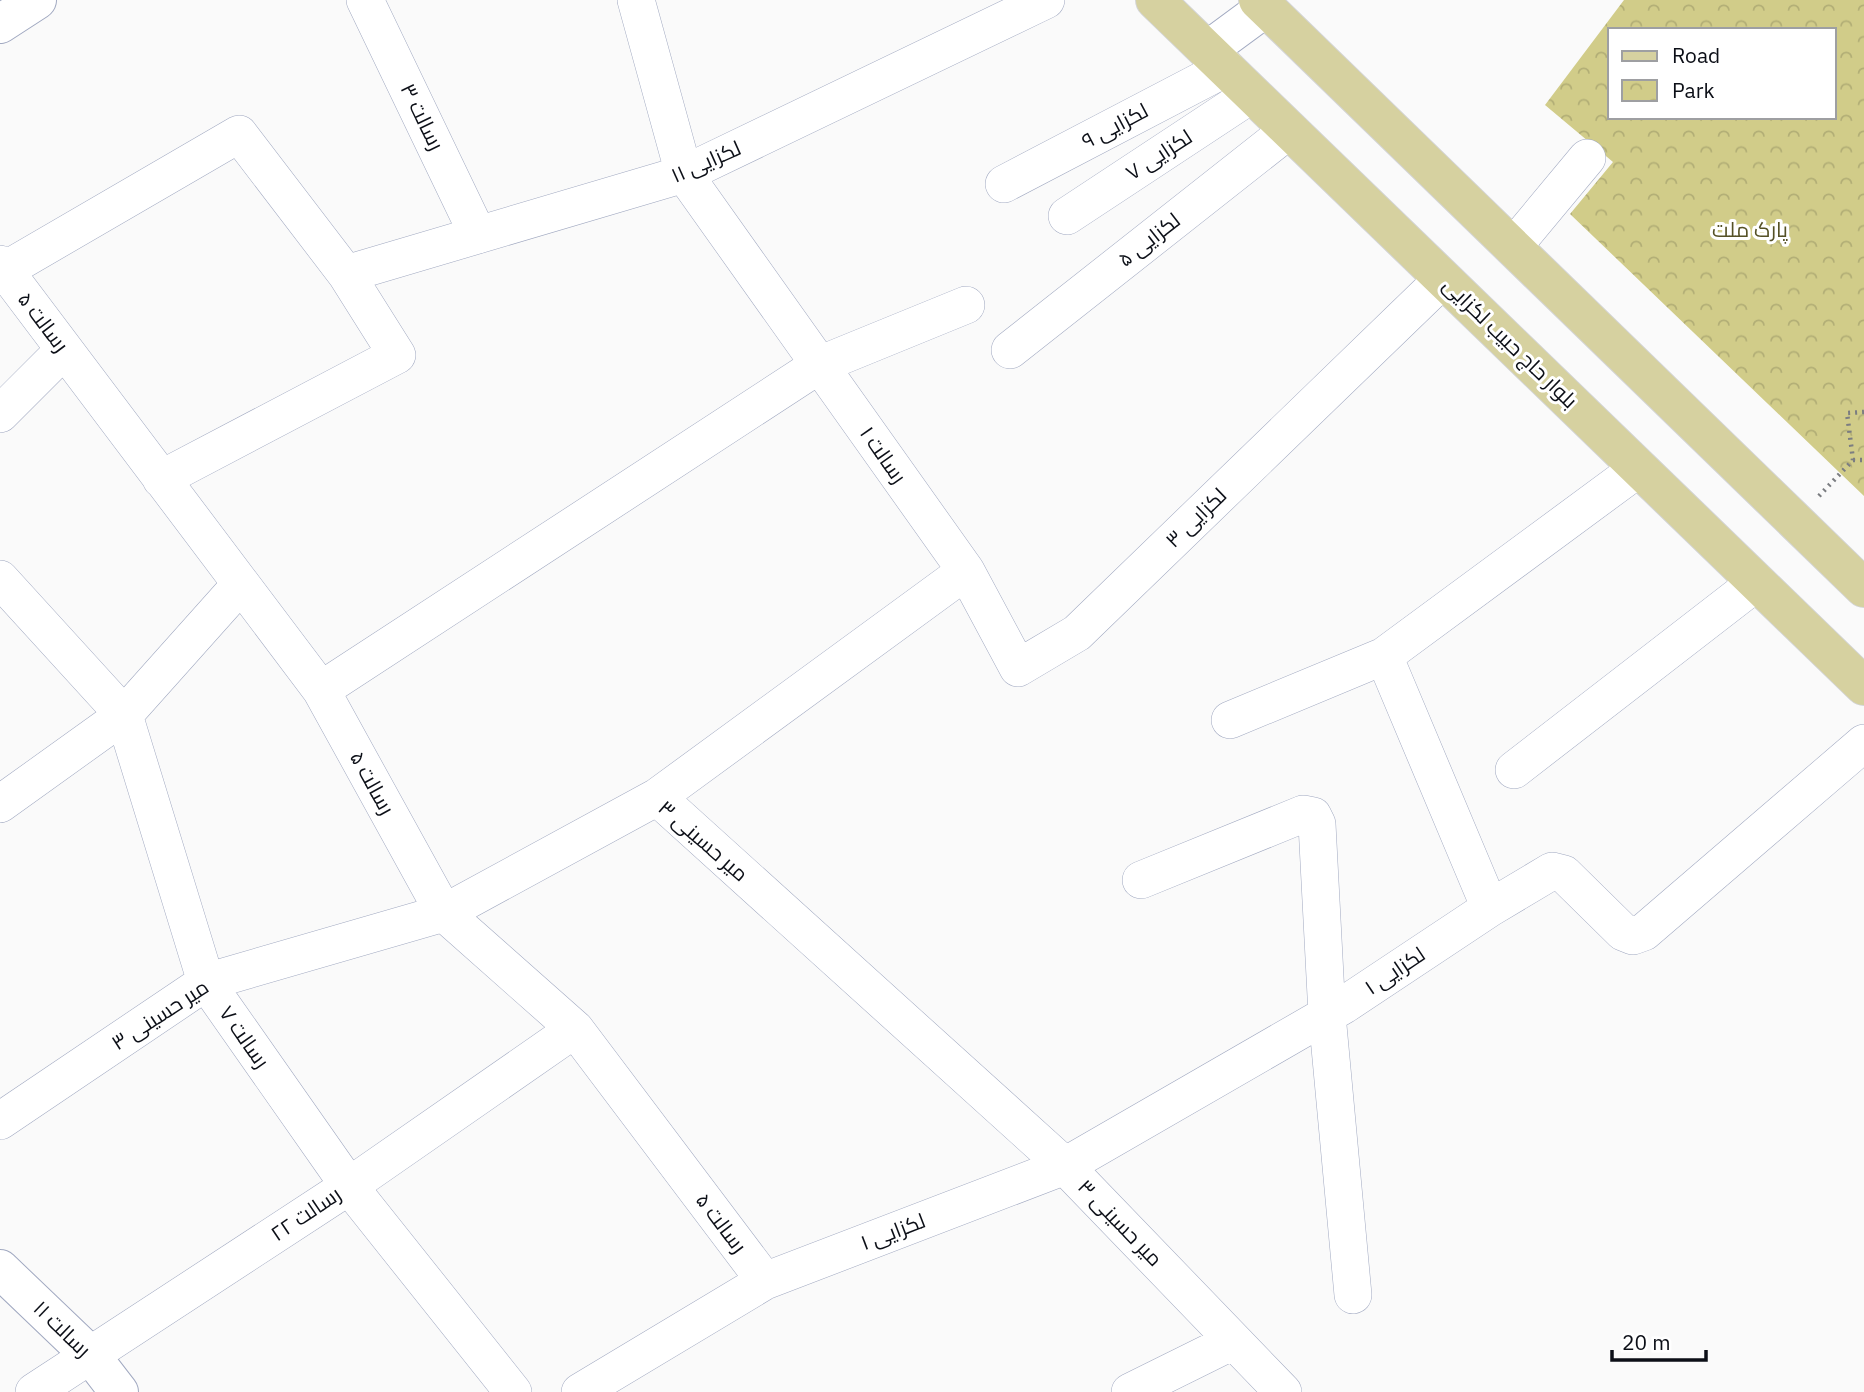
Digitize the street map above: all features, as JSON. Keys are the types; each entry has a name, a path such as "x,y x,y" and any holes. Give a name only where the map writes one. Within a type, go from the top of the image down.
{"main road":[{"name":"بلوار حاج حبیب لکزايی","path":"1156,0 1864,686"},
{"path":"1261,4 1864,588"}],"street":[{"name":"رسالت ۳","path":"365,0 478,235"},
{"name":"رسالت ۱","path":"636,0 684,174 966,571"},
{"name":"لکزایی ۱۱","path":"346,274 684,174 1046,0"},
{"path":"1229,71 1261,4"},
{"name":"لکزایی ۹","path":"1004,184 1229,71"},
{"name":"لکزایی ۷","path":"1067,216 1229,71"},
{"name":"لکزایی ۵","path":"1010,350 1289,130"},
{"path":"3,267 239,134 346,274 397,355 161,479"},
{"path":"1513,247 1587,158"},
{"name":"رسالت ۵","path":"3,267 321,690 444,914 575,1029 765,1281"},
{"name":"لکزایی ۳","path":"966,571 1018,668 1077,633 1443,279"},
{"path":"321,690 819,365 966,306"},
{"path":"0,414 64,350"},
{"path":"1230,720 1384,656 1639,468"},
{"path":"657,797 966,571"},
{"name":"رسالت ۷","path":"0,579 124,715 206,982 349,1186 513,1392"},
{"path":"1514,770 1757,582"},
{"path":"0,804 124,715 241,584"},
{"path":"1384,656 1490,908"},
{"name":"لکزایی ۱","path":"580,1392 765,1281 1065,1166 1327,1014 1552,871 1564,874 1623,932 1633,936 1644,932 1864,743"},
{"name":"میر حسینی ۳","path":"0,1121 206,982 444,914 657,797 1065,1166 1283,1392"},
{"path":"1141,880 1303,814 1313,816 1317,824 1327,1014 1353,1294"},
{"name":"رسالت ۲۲","path":"34,1392 92,1357 349,1186 575,1029"},
{"name":"رسالت ۱۱","path":"0,1269 92,1357 119,1392"},
{"path":"1130,1392 1233,1341"}],"path":[{"path":"1853,460 1847,413 1864,412"},
{"path":"1795,521 1853,460 1864,460"}],"green space":[{"name":"پارک ملت","path":"1624,0 1864,0 1864,496 1570,214 1613,162 1545,105"}]}
